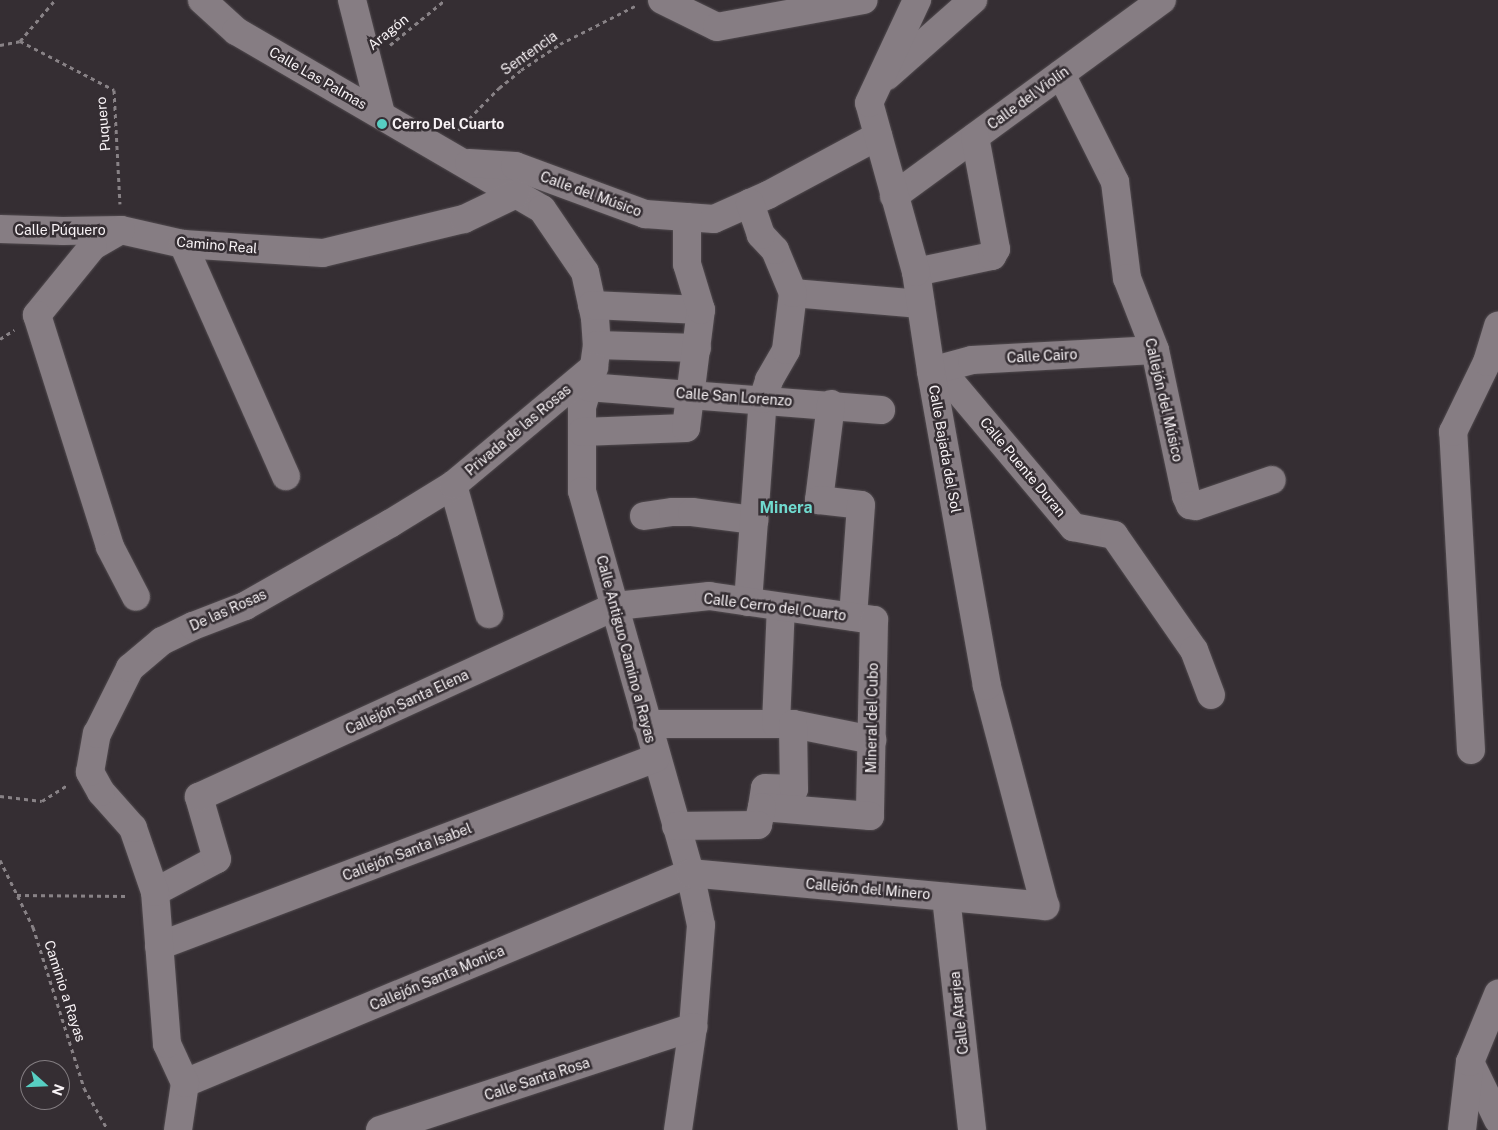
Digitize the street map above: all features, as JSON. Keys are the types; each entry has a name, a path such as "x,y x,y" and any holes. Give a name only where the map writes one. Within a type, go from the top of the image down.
{"street":[{"name":"Calle Las Palmas","path":"202,0 236,31 516,194"},
{"path":"352,0 381,114"},
{"path":"650,2 717,27 864,0"},
{"name":"Calle Bajada del Sol","path":"917,0 869,102 916,272 920,304 935,370 987,686 1045,906"},
{"path":"878,84 973,0"},
{"name":"Calle del Violín","path":"894,196 1162,0"},
{"name":"Callejón del Músico","path":"1061,74 1115,182 1127,278 1155,350 1186,496 1190,505 1196,506 1272,480"},
{"name":"Calle del Músico","path":"464,163 516,166 644,214 714,219 750,203 878,136"},
{"path":"916,272 992,256 996,249 975,137"},
{"name":"Camino Real","path":"121,230 183,244 323,253 464,219 516,194"},
{"name":"Calle Antiguo Camino a Rayas","path":"516,194 542,209 585,272 592,306 593,366 582,407 582,491 690,873 701,925 693,1027 678,1130"},
{"path":"748,602 763,399 769,380 786,350 794,293 775,250 761,234 750,203"},
{"path":"582,432 686,428 692,394 701,310 687,264 686,217"},
{"name":"Calle Púquero","path":"0,228 63,231 121,230"},
{"path":"121,230 92,246 38,315 110,547 136,597"},
{"path":"183,244 286,476"},
{"path":"794,293 920,304"},
{"path":"592,306 701,310"},
{"path":"1471,750 1453,432 1487,362 1498,326"},
{"path":"593,366 697,348"},
{"name":"Calle Cairo","path":"935,370 972,360 1155,350"},
{"name":"Calle San Lorenzo","path":"593,366 692,394 831,404 881,410"},
{"name":"Privada de las Rosas","path":"489,614 453,485 593,366"},
{"name":"Calle Puente Duran","path":"935,370 1073,527 1114,535 1194,650 1211,695"},
{"name":"Mineral del Cubo","path":"762,808 870,816 872,740 863,619 861,505 819,500 831,404"},
{"name":"De las Rosas","path":"90,772 97,734 130,668 162,641 193,626 245,606 391,523 453,485"},
{"path":"644,516 673,512 692,512 754,520"},
{"name":"Calle Cerro del Cuarto","path":"616,606 709,596 863,619"},
{"name":"Callejón Santa Elena","path":"155,892 217,859 199,797 616,606"},
{"path":"676,826 758,825 765,788 794,788 785,724 781,606"},
{"path":"647,724 785,724 872,740"},
{"name":"Callejón Santa Isabel","path":"159,946 656,758"},
{"path":"90,772 101,792 134,828 155,892 167,1044 185,1083 178,1130"},
{"name":"Callejón del Minero","path":"690,873 1045,906"},
{"name":"Callejón Santa Monica","path":"185,1083 690,873"},
{"name":"Calle Atarjea","path":"946,897 972,1130"},
{"path":"1462,1130 1470,1062 1497,998"},
{"name":"Calle Santa Rosa","path":"380,1130 693,1027"},
{"path":"1470,1062 1498,1120"}],"path":[{"path":"0,45 20,41 55,0"},
{"name":"Aragón","path":"368,62 445,0"},
{"name":"Sentencia","path":"440,149 499,88 522,70 560,44 650,2"},
{"name":"Puquero","path":"20,41 114,90 121,230"},
{"path":"0,796 42,802 90,772"},
{"name":"Caminio a Rayas","path":"0,860 33,928 84,1088 108,1130"},
{"path":"17,895 122,897 155,892"}],"place":[{"name":"Cerro Del Cuarto","path":"382,124"}],"district":[{"name":"Minera","path":"786,508"}]}
